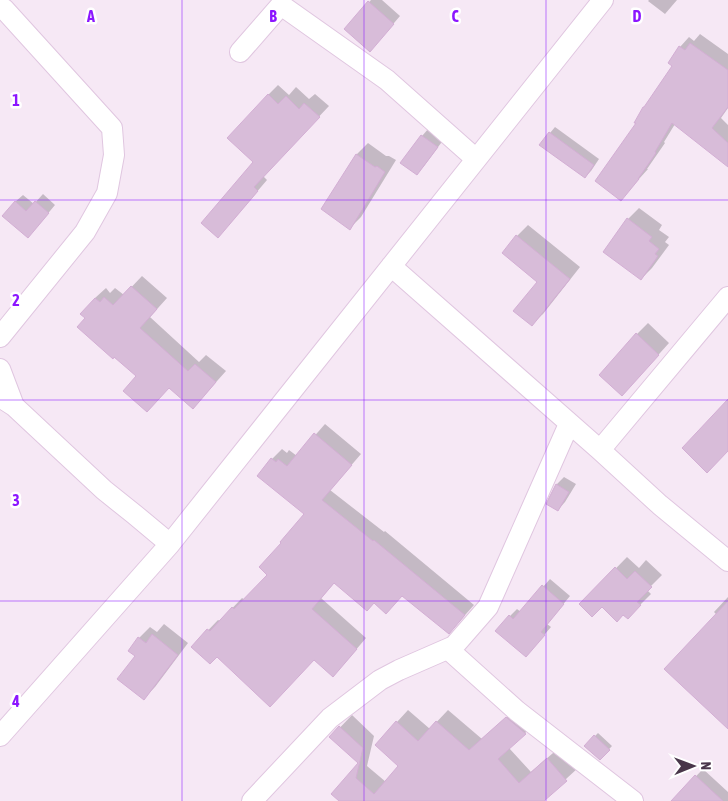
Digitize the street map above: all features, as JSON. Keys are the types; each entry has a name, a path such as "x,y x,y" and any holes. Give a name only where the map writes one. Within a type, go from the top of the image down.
{"street":[{"path":"0,736 170,544 476,159 588,8 603,0"},
{"path":"240,52 282,2 387,80 476,159"},
{"path":"0,7 4,9 112,128 114,155 107,193 86,232 0,337"},
{"path":"391,266 660,505 728,561"},
{"path":"600,450 728,297"},
{"path":"0,369 7,402 104,490 170,544"},
{"path":"252,801 330,718 380,680 454,646 488,606 569,424"},
{"path":"448,648 518,711 633,801"}],"building":[{"path":"368,1 394,24 370,52 344,29"},
{"path":"690,43 728,70 728,107 712,128 728,143 728,167 672,123 639,179 621,201 595,181 636,123 634,123 643,107 672,66 668,63 679,46 685,50"},
{"path":"268,94 278,104 286,96 299,109 304,103 320,117 254,187 258,191 218,238 201,223 253,162 227,138"},
{"path":"549,132 594,165 585,178 539,145"},
{"path":"421,135 438,147 417,175 400,163"},
{"path":"356,154 385,172 350,230 321,209"},
{"path":"15,201 26,211 35,201 49,213 28,238 2,216"},
{"path":"627,218 652,237 649,241 659,249 655,254 658,256 641,280 603,252"},
{"path":"516,235 570,279 532,326 513,311 537,282 502,253"},
{"path":"131,286 157,309 140,328 188,371 195,364 216,382 193,409 169,388 147,412 123,391 136,376 114,357 113,359 77,327 85,318 80,314 95,298 100,302 104,297 113,305"},
{"path":"636,333 659,355 622,396 599,375"},
{"path":"728,399 728,451 707,473 682,448"},
{"path":"314,433 352,465 322,500 465,615 449,634 402,596 386,614 374,603 367,611 334,583 312,609 357,649 333,677 314,660 270,707 217,657 210,664 191,647 207,629 210,631 232,607 234,609 267,575 259,567 304,514 257,476 271,458 276,462 278,459 287,466"},
{"path":"556,484 569,492 558,511 546,504"},
{"path":"615,567 627,579 635,571 652,587 637,602 641,605 628,619 623,615 617,622 602,607 592,617 579,604"},
{"path":"542,585 564,604 541,632 545,635 526,657 495,631 509,615 513,619"},
{"path":"728,601 728,729 664,669"},
{"path":"152,634 178,655 144,700 117,679 135,656 128,651 138,637 146,643"},
{"path":"506,717 526,734 498,759 519,783 547,758 567,781 544,801 339,801 331,794 358,763 329,737 339,726 363,748 356,778 374,794 398,766 375,745 396,721 418,741 436,721 469,750"},
{"path":"594,735 610,750 600,760 584,746"},
{"path":"695,775 723,801 671,801"}]}
